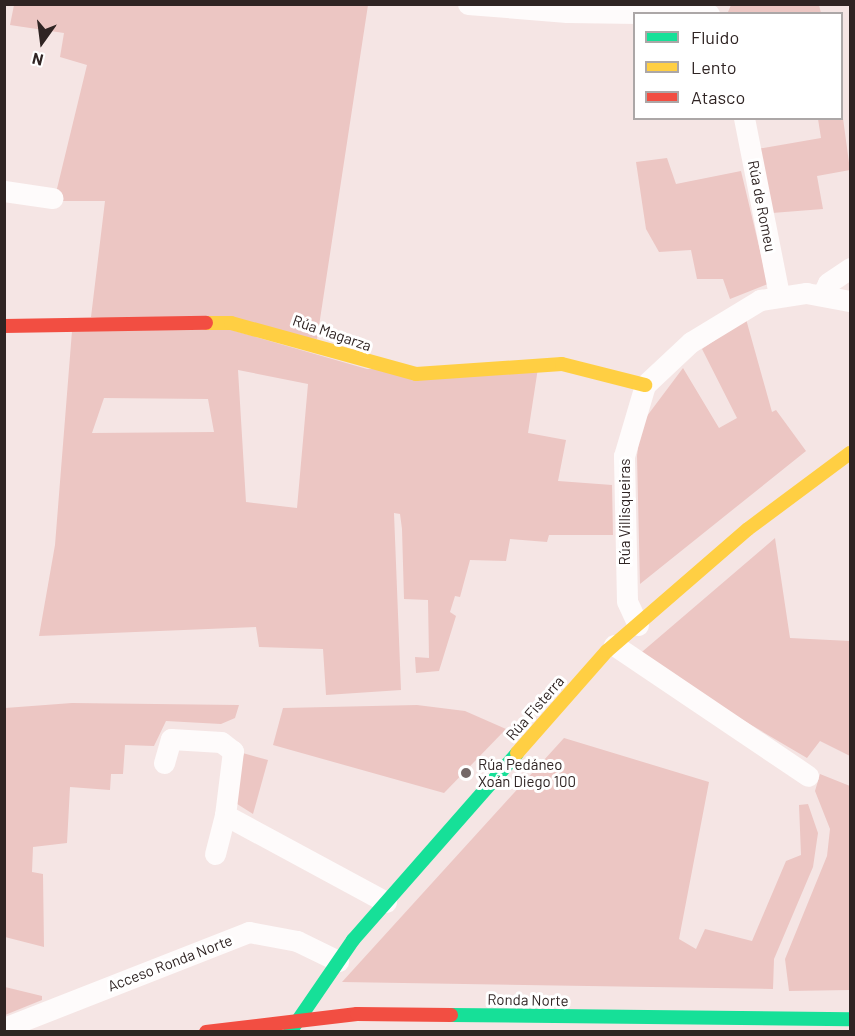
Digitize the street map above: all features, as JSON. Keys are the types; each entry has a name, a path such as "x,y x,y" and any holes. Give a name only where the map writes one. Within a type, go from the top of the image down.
{"main road":[{"name":"Rúa Magarza","path":"4,326 231,323 283,333 382,368 416,374 562,364 645,386"},
{"name":"Rúa Fisterra","path":"290,1032 333,967 386,902 614,645 748,529 850,453"},
{"name":"Ronda Norte","path":"206,1032 357,1014 850,1019"}],"street":[{"path":"468,4 677,12"},
{"name":"Rúa de Romeu","path":"744,120 779,294"},
{"path":"4,191 52,198"},
{"path":"822,295 828,283 850,268"},
{"path":"645,386 725,319 779,294 822,295 850,302"},
{"name":"Rúa Villisqueiras","path":"638,624 627,601 624,456 645,386"},
{"path":"614,645 808,776"},
{"path":"164,763 171,739 221,742 233,751 225,815 215,854"},
{"path":"225,815 386,902"},
{"name":"Acceso Ronda Norte","path":"4,1028 249,932 297,941 333,967"}],"shaded area":[{"path":"14,5 368,5 317,339 91,317 105,201 54,201 87,65 60,57 64,33 10,25"},
{"path":"731,5 819,5 821,12 728,12"},
{"path":"843,118 850,170 817,176 823,209 772,213 757,149 821,138 818,120"},
{"path":"667,158 676,184 741,171 768,284 730,299 723,279 697,279 691,250 659,252 646,229 636,162"},
{"path":"746,319 772,412 776,410 806,451 640,584 637,456 641,424 683,368 719,428 737,418 702,349"},
{"path":"228,329 367,369 538,368 528,433 566,440 558,481 612,485 613,535 549,535 547,542 510,539 506,561 470,560 460,597 455,596 450,612 456,616 439,671 416,673 415,657 429,658 428,600 404,599 402,529 400,514 394,513 401,690 326,695 323,649 259,647 256,627 39,636 55,545 72,331","holes":["238,370 308,384 297,508 246,502","104,398 208,399 214,432 92,433"]},
{"path":"775,538 790,638 850,641 850,756 820,741 807,758 636,657"},
{"path":"72,703 239,705 235,718 221,724 166,721 154,746 125,745 123,774 111,774 110,790 70,787 67,843 33,847 32,872 43,874 44,947 5,937 5,708"},
{"path":"417,705 465,711 506,729 444,793 273,745 283,708"},
{"path":"564,738 709,782 679,939 696,949 705,929 752,941 786,861 801,855 799,805 808,804 818,833 813,867 774,959 773,989 342,982"},
{"path":"239,752 268,760 253,814 234,802"},
{"path":"820,774 850,786 850,990 789,991 785,959 827,856 830,829 815,791"},
{"path":"5,987 42,996 42,1000 5,1015"}],"traffic: fast":[{"path":"290,1032 353,940 517,753"},
{"path":"451,1015 850,1019"}],"traffic: slow":[{"path":"206,323 231,323 416,374 562,364 645,385"},
{"path":"517,753 607,651 748,529 850,453"}],"traffic: jam":[{"path":"4,326 206,323"},
{"path":"206,1032 357,1014 451,1015"}],"place":[{"name":"Rúa Pedáneo Xoán Diego 100","path":"466,773"}]}
